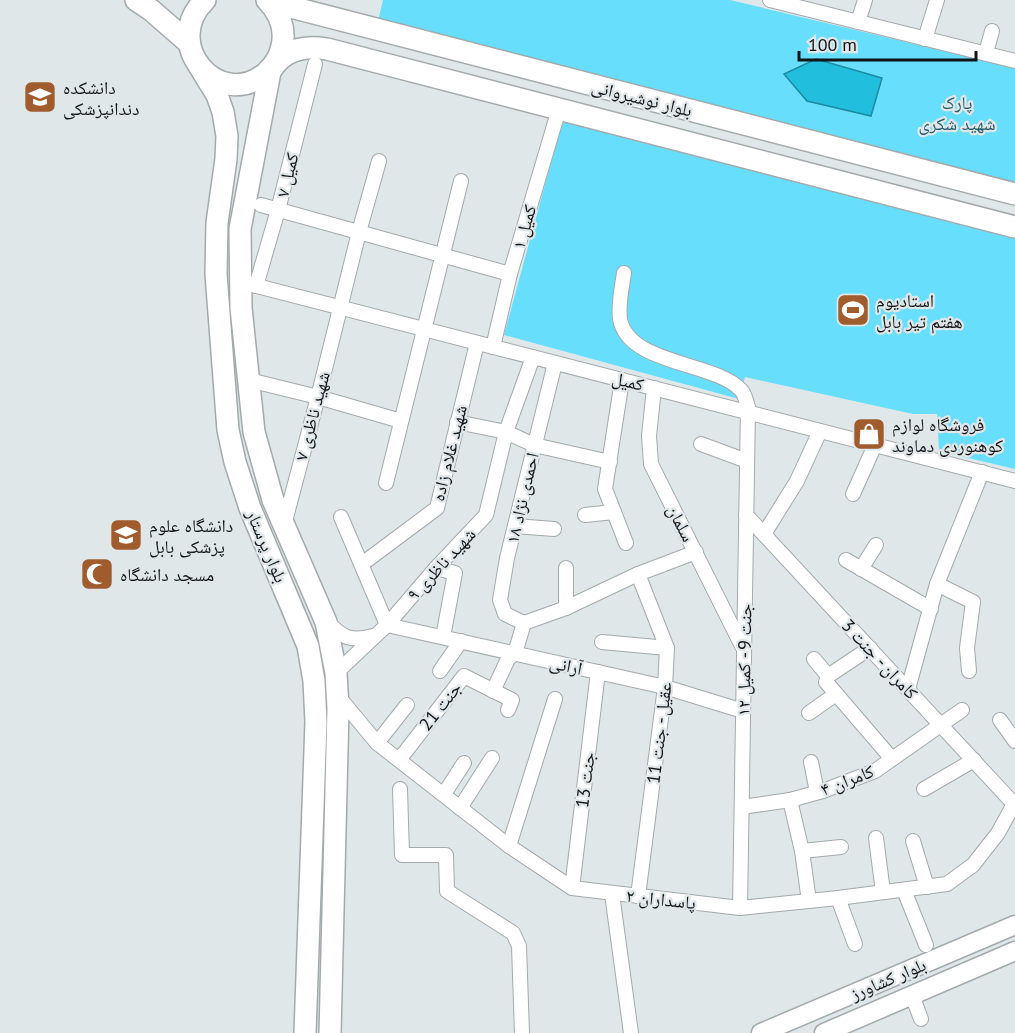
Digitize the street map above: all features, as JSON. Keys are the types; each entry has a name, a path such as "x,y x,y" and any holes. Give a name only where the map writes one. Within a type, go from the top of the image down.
{"main road":[{"path":"136,0 189,43"},
{"path":"189,43 192,19 205,0"},
{"name":"بلوار پرستار","path":"268,0 276,11 282,26 281,50 270,72 240,229 248,284 249,380 255,439 270,490 325,619 336,673 330,1033"},
{"name":"بلوار نوشیروانی","path":"268,0 1015,194"},
{"name":"بلوار پرستار","path":"189,43 198,64 217,95 227,135 217,223 216,284 230,437 250,508 305,635 314,681 316,722 305,1033"},
{"name":"بلوار نوشیروانی","path":"198,64 216,80 232,84 255,80 295,50 309,47 327,49 1015,227"},
{"name":"بلوار کشاورز","path":"761,1033 1015,925"},
{"name":"بلوار کشاورز","path":"824,1033 1015,951"}],"street":[{"path":"770,0 1015,61"},
{"path":"858,22 865,0"},
{"path":"925,39 937,0"},
{"path":"986,53 992,31"},
{"name":"کمیل ۷","path":"248,284 278,210 315,64"},
{"name":"کمیل ۱","path":"493,347 510,274 559,109"},
{"name":"شهید ناظری ۷","path":"284,525 379,161"},
{"path":"386,483 461,181"},
{"path":"261,205 510,274"},
{"path":"624,273 620,318 629,336 639,346 664,359 733,383 746,399 748,412"},
{"name":"کمیل","path":"248,284 1015,481"},
{"name":"شهید غلام زاده","path":"362,564 437,508 477,343"},
{"name":"شهید ناظری ۹","path":"336,673 387,625 486,515 506,432 533,357"},
{"name":"احمدی نژاد ۱۸","path":"524,623 505,614 500,600 515,526 555,363"},
{"path":"249,380 401,421"},
{"path":"622,380 605,489 626,543"},
{"name":"سلمان","path":"654,388 649,436 651,464 744,651"},
{"name":"جنت 9 - کمیل ۱۲","path":"740,908 748,412"},
{"path":"457,422 506,432 534,445 610,462"},
{"path":"764,534 797,482 820,431"},
{"path":"701,444 747,461"},
{"path":"853,494 874,445"},
{"path":"908,689 937,584 982,472"},
{"path":"585,515 614,512"},
{"name":"کامران - جنت 3","path":"746,515 1014,802"},
{"path":"341,517 387,625"},
{"path":"515,526 554,529"},
{"path":"861,569 876,544"},
{"path":"493,691 508,659 515,653 524,623 566,608 638,574 696,552"},
{"path":"846,560 931,609"},
{"path":"436,568 455,573 444,637"},
{"path":"566,568 566,608"},
{"name":"عقیل - جنت 11","path":"638,574 667,648 665,687 638,896"},
{"path":"937,584 973,602 967,648 969,671"},
{"path":"325,619 338,632 349,638 359,640 375,636"},
{"name":"آرانی","path":"387,625 665,687 743,711"},
{"path":"440,670 461,641"},
{"path":"602,642 667,648"},
{"path":"870,648 828,676 825,682 892,759"},
{"path":"814,659 828,676"},
{"name":"جنت 13","path":"572,888 598,672"},
{"name":"جنت 21","path":"399,760 464,676 512,700 507,710"},
{"name":"پاسداران ۲","path":"337,694 377,743 509,846 572,888 740,908 947,884 974,865 998,833 1014,802"},
{"path":"809,713 836,694"},
{"path":"509,846 555,699"},
{"path":"377,743 407,705"},
{"name":"کامران ۴","path":"742,807 790,800 875,771 963,710"},
{"path":"1000,720 1015,741"},
{"path":"460,808 492,758"},
{"path":"924,789 974,760"},
{"path":"444,794 464,762"},
{"path":"811,762 817,792"},
{"path":"400,789 402,855 446,855 447,891 513,933 519,946 522,1033"},
{"path":"790,800 802,851 808,901"},
{"path":"876,838 883,892"},
{"path":"913,841 927,887"},
{"path":"802,851 841,847"},
{"path":"904,890 926,945"},
{"path":"612,894 632,1033"},
{"path":"838,898 855,944"},
{"path":"912,995 921,1019"}],"green space":[{"name":"پارک شهید شکری","path":"383,0 730,0 1015,68 1015,186 378,21"},
{"path":"568,119 1015,235 1015,469 939,451 937,414 913,414 745,377 739,399 504,335 561,126"}],"shaded area":[{"path":"816,59 882,78 871,116 807,101 784,74"}],"place":[{"name":"دانشکده دندانپزشکی","path":"40,97"},
{"name":"استادیوم هفتم تیر بابل","path":"853,310"},
{"name":"فروشگاه لوازم کوهنوردی دماوند","path":"869,434"},
{"name":"دانشگاه علوم پزشکی بابل","path":"126,535"},
{"name":"مسجد دانشگاه","path":"97,574"}]}
